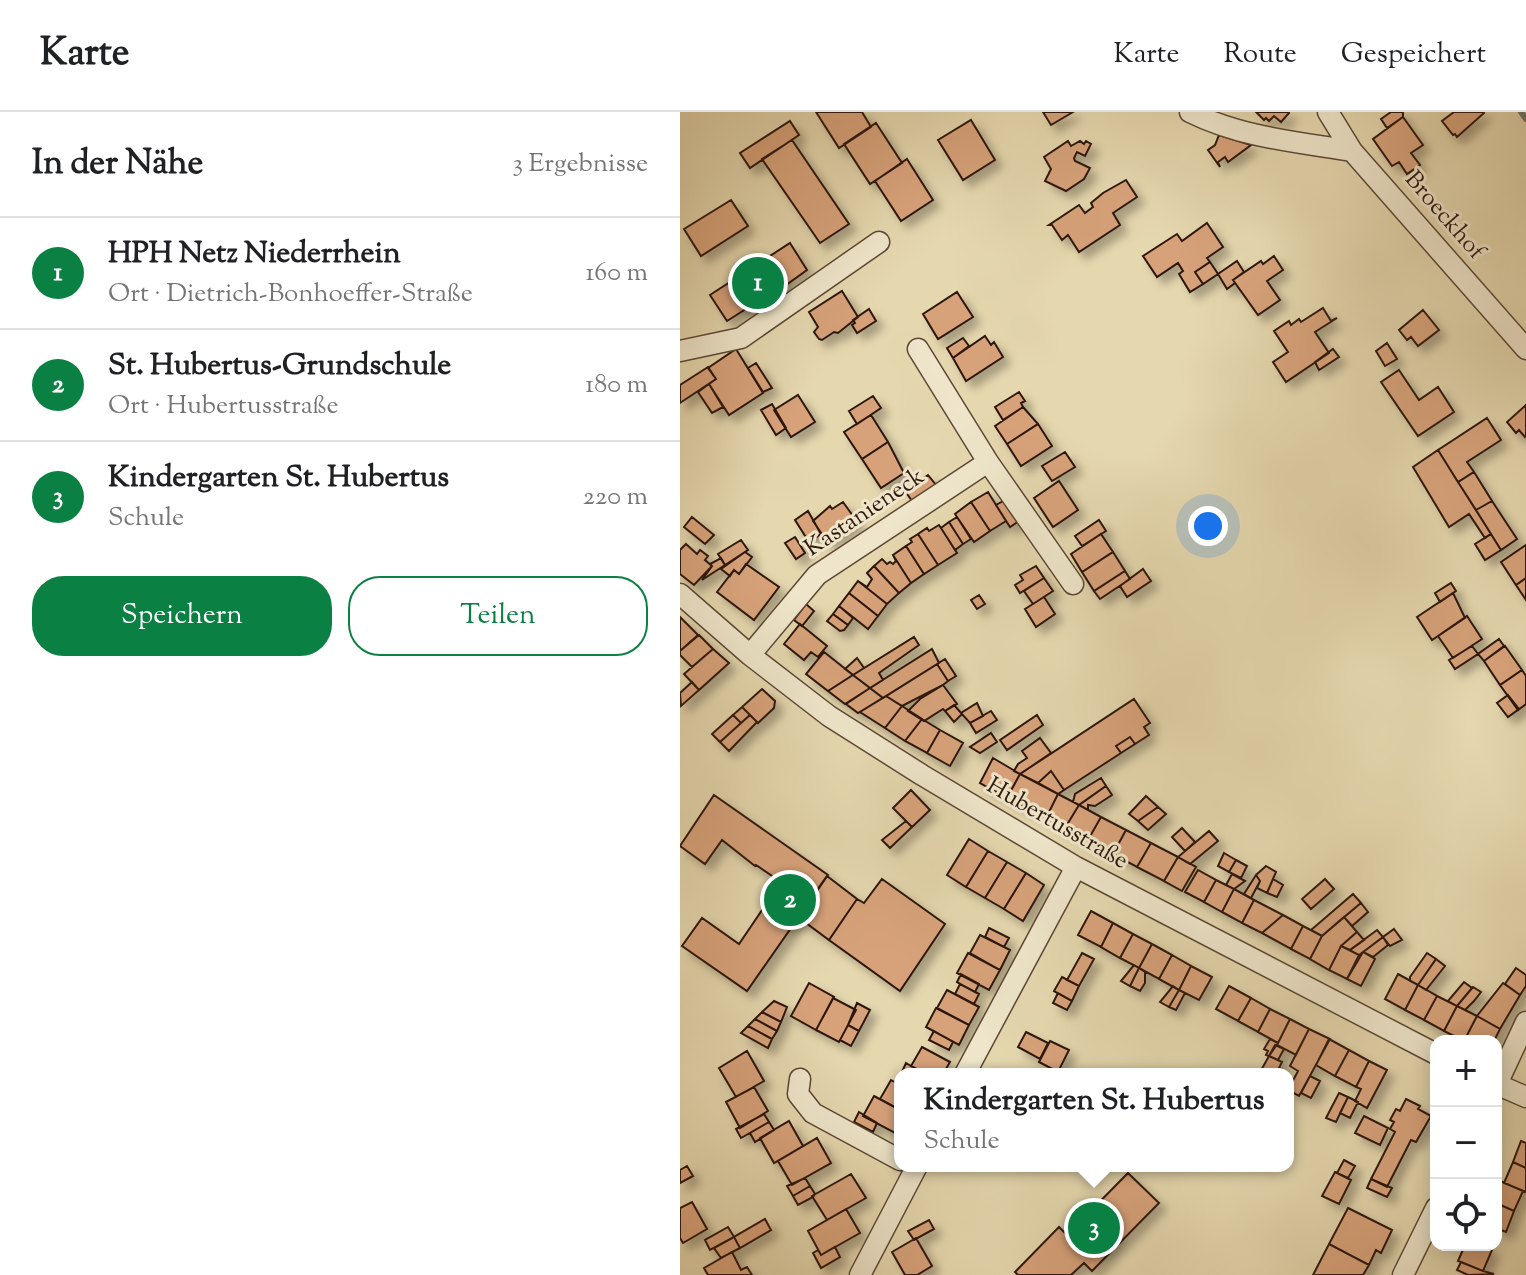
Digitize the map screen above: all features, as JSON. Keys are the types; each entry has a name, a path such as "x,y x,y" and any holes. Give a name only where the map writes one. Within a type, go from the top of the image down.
{"street":[{"path":"1190,112 1214,124 1266,138 1352,151"},
{"name":"Broeckhof","path":"1328,112 1352,151 1526,349"},
{"path":"680,351 741,338 879,242"},
{"path":"918,349 988,462 1073,584"},
{"name":"Kastanieneck","path":"750,655 817,575 988,462"},
{"name":"Hubertusstraße","path":"680,594 750,655 829,716 1076,867 1430,1051"},
{"path":"968,1068 1076,867"},
{"path":"1502,1072 1526,1022"},
{"path":"800,1079 798,1094 813,1113 894,1156"},
{"path":"1502,1087 1526,1097"},
{"path":"860,1275 908,1172"},
{"path":"1403,1275 1430,1220"}],"building":[{"path":"816,112 862,112 871,127 839,148"},
{"path":"1043,112 1073,112 1051,125"},
{"path":"1256,112 1289,113 1281,122 1274,116 1269,121 1264,120"},
{"path":"1391,112 1403,112 1403,117 1387,128 1381,119"},
{"path":"1454,112 1484,113 1457,137 1442,121"},
{"path":"1403,117 1423,145 1411,153 1420,165 1407,174 1399,162 1392,166 1373,139"},
{"path":"971,120 995,160 963,180 938,140"},
{"path":"790,121 799,135 750,168 740,153"},
{"path":"876,123 902,163 870,184 844,144"},
{"path":"1219,135 1251,145 1228,162 1225,157 1218,162 1220,167 1208,150 1215,145"},
{"path":"792,140 849,224 820,243 762,159"},
{"path":"1068,141 1071,146 1080,141 1091,144 1085,156 1077,152 1074,158 1090,168 1084,179 1066,191 1045,181 1051,169 1044,157"},
{"path":"907,159 933,200 901,221 875,181"},
{"path":"1126,180 1137,197 1113,213 1120,225 1079,252 1068,235 1062,240 1049,225 1079,205 1085,213 1103,193"},
{"path":"731,200 748,226 701,256 684,229"},
{"path":"1207,223 1223,247 1207,258 1210,262 1195,272 1203,284 1190,292 1179,274 1183,271 1178,263 1157,277 1143,256 1177,234 1182,241"},
{"path":"790,243 807,270 751,310 749,307 727,321 710,295"},
{"path":"1274,256 1283,270 1267,281 1280,300 1258,315 1233,280"},
{"path":"1237,261 1244,272 1227,289 1218,274"},
{"path":"1210,262 1218,274 1203,284 1195,272"},
{"path":"842,291 858,317 838,333 819,339 814,332 818,327 809,312"},
{"path":"957,292 973,317 938,339 923,314"},
{"path":"1323,308 1331,321 1337,318 1315,332 1329,353 1286,382 1273,362 1288,352 1274,331 1289,321 1291,325 1299,319 1301,322"},
{"path":"869,309 876,321 857,333 852,325 855,323 853,320"},
{"path":"1423,310 1439,330 1418,346 1411,337 1407,340 1399,330"},
{"path":"985,336 991,345 994,342 1003,357 966,381 953,358"},
{"path":"963,338 969,346 953,358 947,348"},
{"path":"1387,343 1397,359 1385,366 1376,351"},
{"path":"736,349 763,393 729,415 709,384 716,379 708,368"},
{"path":"1333,349 1339,357 1319,370 1315,362"},
{"path":"756,363 772,388 763,392 748,368"},
{"path":"708,367 716,379 680,403 680,385"},
{"path":"1399,370 1419,400 1438,387 1454,412 1418,436 1381,382"},
{"path":"709,384 723,407 712,413 698,392"},
{"path":"1019,392 1025,401 1021,403 1023,407 1003,420 995,407"},
{"path":"798,395 815,422 791,437 774,410"},
{"path":"873,396 881,408 857,424 849,411"},
{"path":"772,404 786,428 776,435 761,410"},
{"path":"1526,405 1525,437 1519,430 1516,433 1507,422"},
{"path":"1023,407 1038,424 1007,444 995,426"},
{"path":"871,415 888,442 862,459 844,432"},
{"path":"1487,418 1501,440 1467,462 1474,472 1458,482 1438,450"},
{"path":"1038,424 1052,446 1021,466 1007,444"},
{"path":"888,442 904,473 881,488 862,459"},
{"path":"1438,450 1491,534 1485,538 1469,514 1449,527 1413,467"},
{"path":"1065,452 1075,467 1052,481 1042,466"},
{"path":"1474,472 1492,501 1476,510 1458,482"},
{"path":"928,475 936,485 912,501 905,491"},
{"path":"1059,481 1078,510 1053,527 1034,498"},
{"path":"988,492 1006,521 990,531 971,502"},
{"path":"1005,500 1019,521 1010,527 996,505"},
{"path":"1492,501 1517,539 1501,550 1476,510"},
{"path":"843,502 858,523 828,543 813,521 830,506 832,509"},
{"path":"971,502 990,531 974,542 955,514"},
{"path":"808,511 821,534 809,542 795,520"},
{"path":"692,517 714,535 705,544 684,527"},
{"path":"957,517 971,539 963,544 949,522"},
{"path":"1099,520 1106,531 1082,546 1075,536"},
{"path":"949,522 963,544 955,550 941,528"},
{"path":"939,525 957,553 938,565 918,534"},
{"path":"918,534 938,565 924,574 906,546"},
{"path":"1101,534 1113,552 1082,572 1071,554"},
{"path":"1491,534 1501,550 1485,560 1475,544"},
{"path":"795,537 805,553 796,559 785,543"},
{"path":"741,540 748,550 725,565 718,554"},
{"path":"686,544 697,554 700,550 708,556 705,560 712,566 694,585 680,574 680,550"},
{"path":"1526,545 1526,578 1516,585 1501,562"},
{"path":"906,546 924,574 911,583 893,555"},
{"path":"745,552 752,557 739,574 734,570 730,576 721,569"},
{"path":"1113,552 1125,571 1094,591 1082,572"},
{"path":"893,555 911,583 899,593 874,566 882,559 887,564 893,564 896,561"},
{"path":"721,558 725,565 702,580 712,566 710,564"},
{"path":"746,564 779,587 754,620 717,592 734,570 739,574"},
{"path":"874,566 899,593 887,604 858,581 867,587 872,579 867,573"},
{"path":"1036,566 1044,578 1020,593 1015,585 1023,580 1020,575"},
{"path":"1143,569 1151,581 1127,597 1120,586"},
{"path":"1125,571 1130,579 1100,599 1094,591"},
{"path":"1044,578 1053,591 1033,604 1024,591"},
{"path":"1526,578 1526,600 1516,585"},
{"path":"858,581 887,604 878,616 849,593"},
{"path":"1451,583 1456,591 1440,602 1435,593"},
{"path":"849,593 878,616 868,629 839,606"},
{"path":"1453,593 1465,618 1432,640 1417,617"},
{"path":"979,595 985,604 977,609 971,600"},
{"path":"1044,597 1055,614 1036,627 1025,609"},
{"path":"806,604 814,611 802,626 794,620"},
{"path":"839,606 853,618 848,625 833,614"},
{"path":"833,614 848,625 844,630 840,631 827,621"},
{"path":"1467,616 1482,639 1453,658 1438,636"},
{"path":"680,617 698,635 680,651"},
{"path":"800,624 827,646 818,657 811,652 804,660 784,644"},
{"path":"699,635 713,649 692,667 680,651"},
{"path":"914,637 919,645 879,673 883,680 870,688 853,675"},
{"path":"1499,639 1504,646 1484,661 1478,654"},
{"path":"1472,646 1478,654 1455,669 1449,660"},
{"path":"1505,646 1522,670 1500,685 1484,661"},
{"path":"713,649 729,663 699,690 684,674"},
{"path":"932,649 939,663 883,698 870,688"},
{"path":"824,652 853,675 828,691 806,674"},
{"path":"857,658 864,668 853,675 845,669"},
{"path":"945,659 956,676 948,681 937,664"},
{"path":"937,664 948,681 943,685 902,706 886,696"},
{"path":"1522,670 1526,676 1526,704 1518,710 1500,685"},
{"path":"853,675 870,688 845,704 828,691"},
{"path":"692,682 699,690 681,706 680,693"},
{"path":"943,685 957,704 924,721 908,711 920,699"},
{"path":"870,688 883,698 858,713 846,704"},
{"path":"762,689 775,701 774,708 758,723 742,707"},
{"path":"1508,695 1519,709 1508,717 1497,703"},
{"path":"886,696 902,706 885,728 860,712"},
{"path":"1134,699 1150,723 1144,727 1149,735 1135,744 1130,737 1116,746 1121,753 1064,790 1051,771 1038,783 1020,774"},
{"path":"977,703 983,716 970,723 961,713"},
{"path":"954,705 962,714 954,722 945,711"},
{"path":"902,706 922,719 905,741 885,728"},
{"path":"742,707 750,715 741,723 733,715"},
{"path":"991,711 997,720 976,733 970,723"},
{"path":"733,715 741,723 720,742 712,734"},
{"path":"750,715 757,722 729,751 720,742"},
{"path":"1037,715 1043,725 1007,750 1000,740"},
{"path":"922,719 940,730 927,753 905,741"},
{"path":"940,730 963,743 950,766 927,753"},
{"path":"991,733 997,742 980,753 970,747"},
{"path":"1130,737 1135,744 1121,753 1116,746"},
{"path":"1040,738 1051,753 1020,774 1014,771 1027,758 1022,751"},
{"path":"993,758 1020,774 1007,798 980,783"},
{"path":"1051,771 1064,790 1058,794 1038,783"},
{"path":"1020,774 1058,794 1046,818 1007,798"},
{"path":"1101,778 1106,786 1079,805 1073,802 1075,794"},
{"path":"1106,786 1112,795 1095,806 1088,805 1088,810 1079,805"},
{"path":"911,790 930,810 912,827 893,808"},
{"path":"1058,794 1079,805 1065,828 1046,818"},
{"path":"714,795 828,875 747,991 682,946 702,918 739,944 781,882 722,840 705,864 680,846"},
{"path":"1146,796 1158,807 1138,821 1129,814"},
{"path":"1079,805 1101,817 1088,840 1065,828"},
{"path":"1158,807 1166,814 1148,830 1138,821"},
{"path":"1101,817 1126,830 1113,854 1088,840"},
{"path":"906,821 912,827 890,848 882,840"},
{"path":"1182,828 1195,842 1185,851 1172,837"},
{"path":"1126,830 1151,843 1137,867 1113,854"},
{"path":"1209,831 1218,841 1190,864 1178,857"},
{"path":"969,839 988,851 966,887 947,875"},
{"path":"1151,843 1178,857 1164,881 1137,867"},
{"path":"988,851 1007,862 985,898 966,887"},
{"path":"1224,853 1236,860 1229,872 1218,866"},
{"path":"1178,857 1196,867 1182,891 1164,881"},
{"path":"1236,860 1247,866 1241,878 1229,872"},
{"path":"1007,862 1026,873 1004,909 985,898"},
{"path":"1266,866 1276,872 1267,893 1257,888 1260,881 1256,875"},
{"path":"1198,870 1216,880 1204,902 1185,892"},
{"path":"1026,873 1044,885 1023,921 1004,909"},
{"path":"1232,874 1245,881 1234,889 1226,885"},
{"path":"1256,875 1260,881 1251,898 1244,894"},
{"path":"827,876 857,899 829,940 798,917"},
{"path":"882,879 945,924 900,991 829,940 857,899 864,903"},
{"path":"1273,879 1283,885 1277,897 1267,893"},
{"path":"1325,879 1334,889 1311,909 1302,899"},
{"path":"1216,880 1234,889 1222,912 1204,902"},
{"path":"1234,889 1254,900 1242,923 1222,912"},
{"path":"1353,894 1361,903 1322,936 1311,930"},
{"path":"1254,900 1283,915 1262,933 1242,923"},
{"path":"1361,903 1368,912 1352,926 1344,917"},
{"path":"1091,911 1113,923 1101,947 1078,935"},
{"path":"1283,915 1303,926 1291,949 1262,933"},
{"path":"1344,917 1357,932 1341,946 1329,970 1310,959 1322,936"},
{"path":"1113,923 1133,934 1120,958 1101,947"},
{"path":"1303,926 1322,936 1310,959 1291,949"},
{"path":"989,928 1009,938 1004,947 985,937"},
{"path":"1394,929 1402,940 1390,946 1383,937"},
{"path":"1377,930 1383,937 1359,955 1350,950"},
{"path":"1357,932 1364,940 1350,950 1341,946"},
{"path":"1133,934 1152,944 1139,968 1120,958"},
{"path":"980,935 1010,950 1000,970 970,953"},
{"path":"1383,937 1388,945 1373,957 1363,952"},
{"path":"1152,944 1172,955 1159,979 1139,968"},
{"path":"1341,946 1359,955 1347,979 1329,970"},
{"path":"1363,952 1375,959 1361,986 1347,979"},
{"path":"968,953 1000,970 989,990 957,973"},
{"path":"1082,953 1094,959 1079,986 1067,980"},
{"path":"1427,953 1436,959 1418,985 1410,981 1410,977"},
{"path":"1172,955 1191,966 1179,990 1159,979"},
{"path":"1436,959 1445,966 1426,990 1418,985"},
{"path":"1134,965 1139,968 1130,986 1121,981"},
{"path":"1191,966 1212,977 1199,1000 1179,990"},
{"path":"1139,968 1145,972 1145,983 1140,991 1130,986"},
{"path":"1516,968 1526,975 1526,986 1520,995 1505,984"},
{"path":"961,974 979,984 975,992 957,982"},
{"path":"1398,974 1418,985 1405,1010 1385,999"},
{"path":"1062,977 1079,986 1072,1001 1054,991"},
{"path":"1464,982 1472,988 1457,1006 1448,1001"},
{"path":"809,983 834,997 816,1030 791,1016"},
{"path":"1503,983 1520,995 1500,1029 1477,1016"},
{"path":"960,984 979,994 974,1004 955,994"},
{"path":"1418,985 1437,996 1424,1020 1405,1010"},
{"path":"1173,986 1179,990 1169,1007 1160,1002"},
{"path":"1229,986 1251,998 1238,1021 1216,1009"},
{"path":"1473,987 1481,992 1474,1001 1465,1010 1457,1006"},
{"path":"947,990 979,1007 969,1025 937,1008"},
{"path":"1179,990 1185,993 1176,1010 1169,1007"},
{"path":"1058,993 1072,1001 1067,1010 1053,1003"},
{"path":"1437,996 1457,1006 1444,1031 1424,1020"},
{"path":"833,998 856,1010 839,1042 816,1030"},
{"path":"1251,998 1270,1009 1258,1032 1238,1021"},
{"path":"774,1001 787,1007 781,1022 762,1012"},
{"path":"857,1003 870,1010 859,1031 848,1025"},
{"path":"1457,1006 1477,1016 1467,1035 1452,1035 1444,1031"},
{"path":"936,1008 969,1025 959,1045 926,1027"},
{"path":"1270,1009 1290,1019 1278,1043 1258,1032"},
{"path":"762,1012 781,1022 777,1031 755,1019"},
{"path":"1477,1016 1500,1029 1497,1035 1467,1035"},
{"path":"755,1019 777,1031 772,1039 748,1026"},
{"path":"1290,1019 1309,1029 1296,1055 1277,1045"},
{"path":"848,1025 859,1031 851,1046 840,1040"},
{"path":"748,1026 772,1039 768,1048 741,1033"},
{"path":"1309,1029 1330,1039 1299,1096 1294,1093 1294,1079 1298,1071 1290,1066"},
{"path":"934,1031 953,1042 949,1050 929,1040"},
{"path":"1026,1032 1048,1043 1040,1059 1018,1047"},
{"path":"1270,1039 1278,1043 1269,1056 1264,1049"},
{"path":"1329,1039 1349,1050 1335,1076 1316,1065"},
{"path":"1050,1041 1069,1050 1060,1068 1050,1068 1039,1062"},
{"path":"1275,1045 1284,1049 1278,1060 1269,1056"},
{"path":"922,1047 950,1062 946,1068 911,1066"},
{"path":"1349,1050 1369,1061 1356,1087 1335,1076"},
{"path":"747,1051 764,1081 736,1097 719,1068"},
{"path":"1269,1056 1282,1062 1279,1068 1262,1068"},
{"path":"1369,1061 1387,1070 1367,1108 1355,1101 1361,1089 1356,1087"},
{"path":"1310,1076 1320,1081 1311,1098 1301,1093"},
{"path":"891,1080 894,1082 894,1107 880,1099"},
{"path":"754,1087 768,1111 740,1128 726,1102"},
{"path":"1339,1093 1348,1097 1336,1122 1326,1118"},
{"path":"874,1096 894,1107 894,1132 863,1116"},
{"path":"1348,1097 1358,1102 1350,1118 1340,1113"},
{"path":"1406,1099 1420,1106 1418,1109 1430,1118 1416,1142 1411,1140 1387,1187 1371,1179 1395,1132 1390,1129 1394,1122 1390,1120 1396,1109 1400,1111"},
{"path":"859,1112 877,1123 873,1132 854,1122"},
{"path":"764,1114 769,1122 741,1138 736,1129"},
{"path":"1364,1116 1388,1128 1380,1145 1355,1133"},
{"path":"789,1121 803,1146 774,1163 760,1138"},
{"path":"769,1122 774,1130 755,1142 750,1133"},
{"path":"817,1138 831,1163 792,1185 778,1161"},
{"path":"1521,1141 1526,1143 1526,1168 1513,1162"},
{"path":"1344,1160 1355,1166 1348,1178 1337,1173"},
{"path":"1513,1162 1526,1168 1526,1192 1504,1183"},
{"path":"687,1166 693,1176 680,1183 680,1170"},
{"path":"1335,1172 1351,1180 1339,1204 1322,1196"},
{"path":"1128,1173 1159,1203 1092,1271 1084,1263 1071,1275 1018,1275 1015,1272 1059,1227 1067,1235"},
{"path":"851,1174 866,1198 827,1220 812,1196"},
{"path":"805,1178 810,1186 793,1196 787,1186"},
{"path":"1371,1179 1392,1188 1387,1197 1367,1188"},
{"path":"1502,1182 1523,1191 1514,1211 1502,1206"},
{"path":"810,1186 815,1194 798,1205 793,1196"},
{"path":"692,1202 707,1229 683,1243 680,1238 680,1208"},
{"path":"1502,1206 1514,1211 1506,1232 1502,1230"},
{"path":"1348,1208 1392,1230 1381,1253 1376,1250 1369,1265 1329,1244"},
{"path":"846,1209 860,1233 821,1255 808,1231"},
{"path":"765,1219 771,1230 740,1248 734,1237"},
{"path":"929,1220 934,1229 914,1240 908,1231"},
{"path":"728,1227 734,1237 710,1250 705,1240"},
{"path":"734,1237 740,1248 721,1258 714,1248"},
{"path":"916,1238 932,1266 917,1275 905,1275 892,1252"},
{"path":"1329,1244 1369,1265 1363,1275 1313,1275"},
{"path":"835,1247 840,1257 821,1268 813,1253 818,1250 821,1255"},
{"path":"1462,1251 1492,1251 1483,1271 1458,1261"},
{"path":"732,1252 741,1270 747,1267 752,1275 708,1275 704,1268"},
{"path":"1461,1262 1494,1274 1468,1275 1457,1270"}],"waterway":[{"path":"1521,112 1526,119"}],"place":[{"name":"HPH Netz Niederrhein","path":"758,283"},
{"name":"St. Hubertus-Grundschule","path":"790,900"},
{"name":"Kindergarten St. Hubertus","path":"1094,1228"}]}
